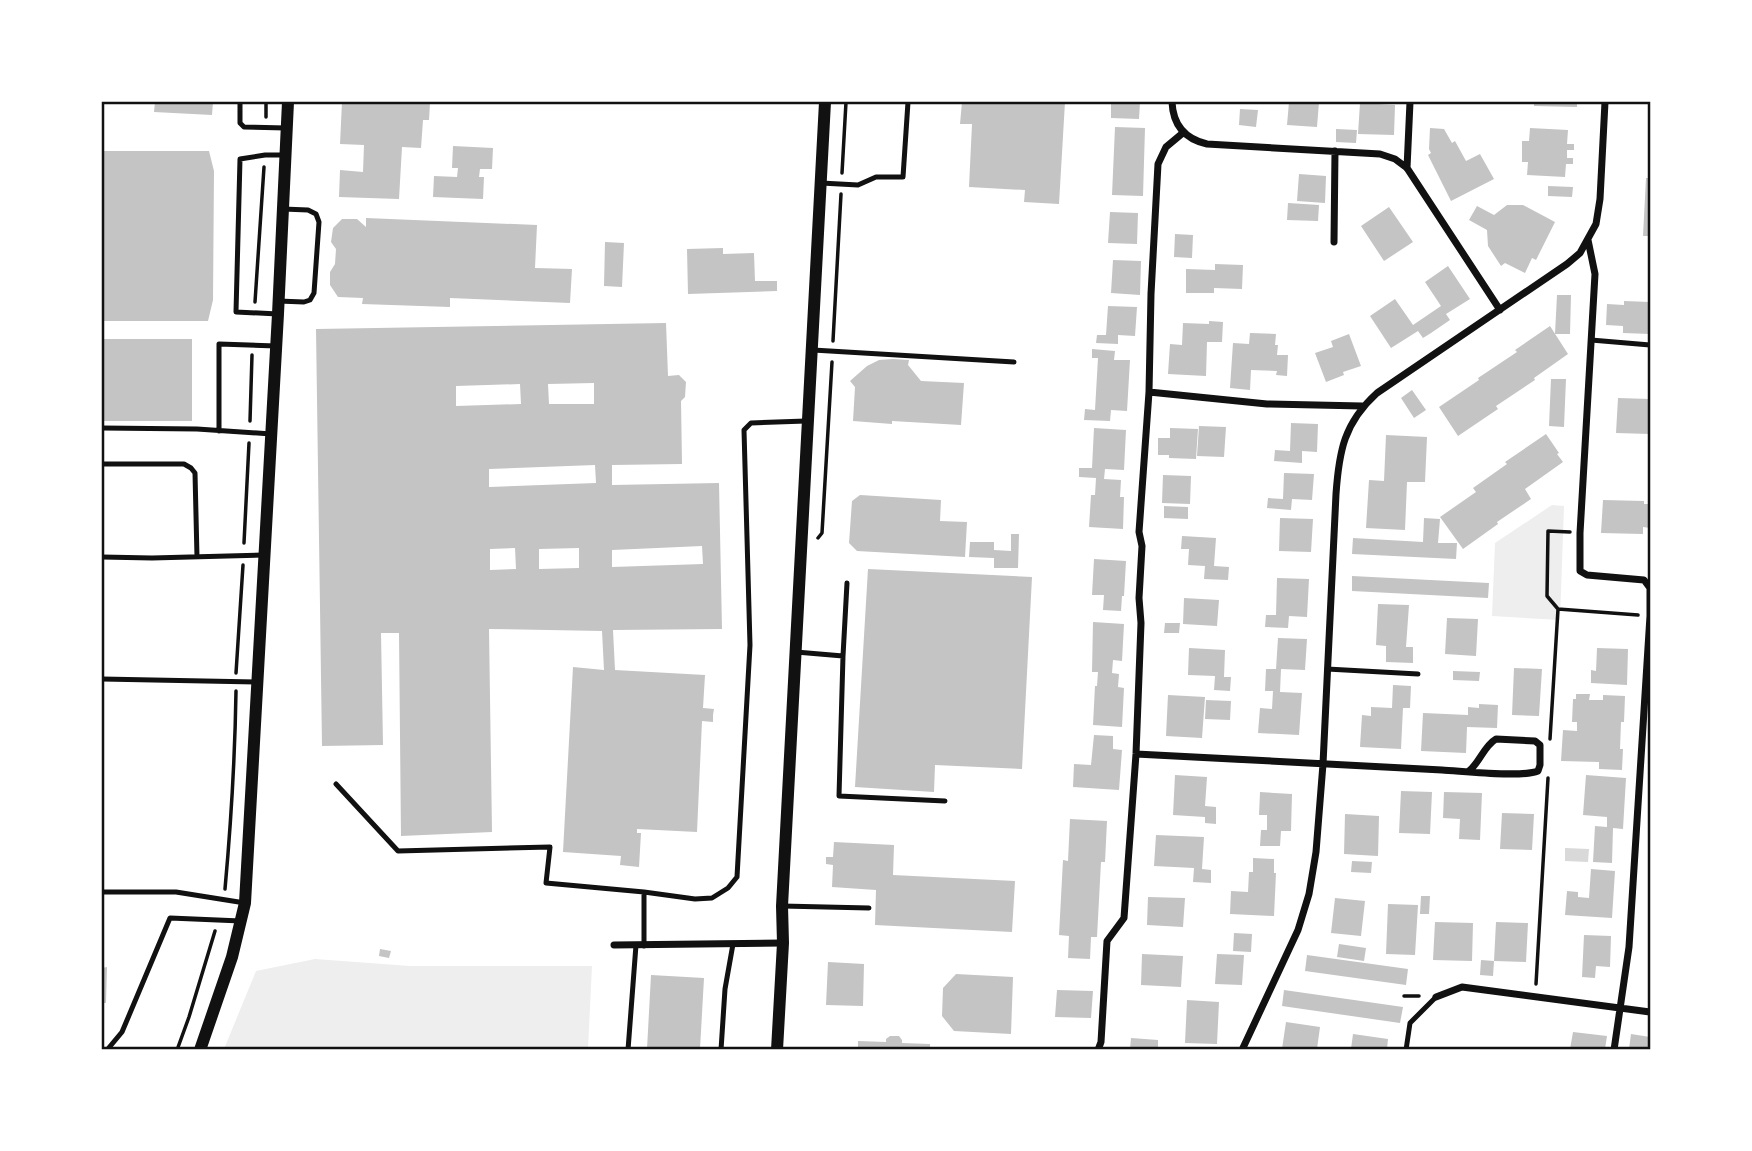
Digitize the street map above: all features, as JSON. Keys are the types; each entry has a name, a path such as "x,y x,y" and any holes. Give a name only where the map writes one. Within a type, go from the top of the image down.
{"street":[{"path":"200,1049 232,957 245,903 288,102"},
{"path":"777,1049 783,943 782,906 825,102"},
{"path":"1171,102 1176,122 1194,141 1380,155 1395,159 1407,168 1500,310"},
{"path":"1407,168 1410,102"},
{"path":"1242,1049 1298,930 1309,894 1316,852 1338,468 1343,444 1362,406 1391,383 1580,253 1595,224 1600,199 1605,102"},
{"path":"1098,1049 1101,1042 1107,941 1124,918 1136,754 1141,623 1139,598 1142,546 1139,532 1149,392 1158,164 1166,147 1184,132"},
{"path":"1334,242 1335,151"},
{"path":"1588,240 1595,274 1580,571 1587,575 1644,580 1650,588 1629,947 1614,1049"},
{"path":"1149,392 1267,404 1362,406"},
{"path":"1136,754 1322,764 1469,771 1532,774 1538,771 1540,765 1540,745 1535,741 1496,740 1491,742 1469,771"},
{"path":"614,946 783,943"},
{"path":"1436,997 1462,987 1650,1012"}],"lane":[{"path":"240,102 240,123 244,127 286,128"},
{"path":"821,183 858,185 876,177 903,177 908,102"},
{"path":"283,209 308,210 316,214 318,222 314,293 310,300 304,302 236,312 240,159 285,155"},
{"path":"1591,340 1650,345"},
{"path":"219,431 219,344 275,346"},
{"path":"813,350 1014,362"},
{"path":"335,784 398,851 550,847 546,883 644,892 695,900 712,898 728,888 737,877 750,645 744,430 751,424 765,422 809,421"},
{"path":"102,428 271,434"},
{"path":"102,464 184,464 191,468 195,472 197,557"},
{"path":"102,557 264,555"},
{"path":"847,583 839,796 945,801"},
{"path":"796,652 843,656"},
{"path":"1327,668 1418,674"},
{"path":"102,679 258,682"},
{"path":"102,892 176,892 245,903"},
{"path":"628,1049 644,892"},
{"path":"782,906 869,908"},
{"path":"107,1049 122,1032 170,918 241,921"},
{"path":"721,1049 725,989 733,944"},
{"path":"1406,1049 1410,1023 1436,997"}],"path":[{"path":"1580,533 1548,531 1547,596 1558,609 1650,616"},
{"path":"1550,746 1558,609"},
{"path":"1536,996 1549,768"}],"shaded area":[{"path":"1552,505 1564,506 1560,620 1492,616 1495,543"},
{"path":"1565,848 1589,849 1588,862 1565,861"},
{"path":"315,959 410,966 592,966 588,1049 224,1049 256,971"}],"building":[{"path":"155,102 213,102 212,115 154,112"},
{"path":"342,102 430,103 429,120 423,120 421,148 402,147 399,199 339,197 340,170 363,172 364,145 340,144"},
{"path":"962,102 1065,102 1059,204 1024,202 1025,190 969,187 972,124 960,124"},
{"path":"1111,102 1140,102 1139,119 1111,118"},
{"path":"1289,102 1319,102 1317,127 1287,125"},
{"path":"1534,102 1577,102 1577,107 1534,106"},
{"path":"1360,103 1395,105 1394,135 1358,134"},
{"path":"1240,109 1258,110 1256,127 1239,125"},
{"path":"1115,127 1145,128 1143,196 1112,195"},
{"path":"1430,128 1444,129 1452,143 1455,141 1466,161 1480,154 1494,179 1451,201 1428,155 1431,153"},
{"path":"1530,128 1568,130 1567,144 1574,144 1574,150 1567,150 1567,158 1573,158 1573,164 1566,164 1565,177 1527,175 1528,162 1522,162 1522,141 1529,141"},
{"path":"1336,129 1357,130 1356,143 1336,142"},
{"path":"453,146 493,148 492,169 480,169 479,177 484,177 483,199 433,197 434,176 457,177 458,168 452,168"},
{"path":"102,151 209,151 214,171 213,300 208,321 102,321"},
{"path":"1299,174 1326,176 1325,203 1297,201"},
{"path":"1646,178 1650,178 1650,236 1643,236"},
{"path":"1548,186 1573,187 1572,197 1548,196"},
{"path":"1288,203 1319,205 1318,221 1287,220"},
{"path":"1507,205 1523,205 1555,222 1536,260 1532,258 1525,273 1505,263 1501,266 1488,246 1487,230 1469,220 1477,206 1494,215"},
{"path":"1389,207 1413,242 1384,261 1361,226"},
{"path":"1110,212 1138,213 1137,244 1108,243"},
{"path":"366,218 537,225 535,268 572,269 570,303 450,298 450,307 362,304 363,298 338,297 330,285 330,272 335,264 336,249 331,242 333,228 342,219 357,219 366,227"},
{"path":"1175,234 1193,235 1192,258 1174,257"},
{"path":"605,242 624,243 622,287 604,286"},
{"path":"723,248 723,254 754,253 755,281 777,281 777,291 688,294 687,249"},
{"path":"1113,260 1141,261 1140,295 1111,293"},
{"path":"1215,264 1243,265 1242,289 1214,288 1214,293 1186,293 1186,269 1215,270"},
{"path":"1448,266 1470,299 1446,314 1450,320 1423,338 1418,331 1391,348 1370,316 1395,299 1413,325 1441,306 1425,282"},
{"path":"1557,295 1571,295 1570,334 1555,334"},
{"path":"1624,301 1650,302 1650,334 1623,333 1623,326 1606,325 1607,304 1624,305"},
{"path":"1108,306 1137,307 1135,336 1118,335 1118,344 1096,343 1097,335 1106,335"},
{"path":"1209,321 1223,322 1222,342 1207,342 1206,376 1168,374 1170,344 1182,345 1183,323 1209,324"},
{"path":"666,323 668,376 679,375 686,382 685,397 681,401 682,464 612,465 612,485 719,483 722,629 613,630 615,670 705,675 703,708 714,709 713,722 702,721 697,832 637,829 637,833 641,833 639,867 620,865 621,856 563,852 573,667 604,670 602,631 489,629 492,832 401,836 399,633 381,633 383,745 322,746 316,329","holes":["594,383 594,404 549,404 548,384","520,384 521,404 456,406 456,386","595,465 596,483 489,487 489,469","702,546 703,564 612,567 612,550","515,548 516,569 490,570 490,549","579,548 579,568 539,569 539,549"]},
{"path":"1550,326 1568,354 1496,406 1498,409 1458,436 1439,407"},
{"path":"1250,333 1276,334 1277,355 1288,355 1287,376 1276,375 1277,371 1251,370 1250,390 1230,388 1233,343 1249,344"},
{"path":"1349,334 1361,366 1326,382 1315,353 1333,347 1331,341"},
{"path":"102,339 192,339 192,421 102,421"},
{"path":"1092,349 1115,351 1114,360 1130,360 1127,411 1111,410 1110,421 1084,420 1085,409 1095,410 1098,358 1092,358"},
{"path":"879,360 909,360 908,365 921,381 964,383 961,425 853,421 855,387 850,381 867,366"},
{"path":"1551,379 1566,379 1564,427 1549,426"},
{"path":"1412,390 1426,410 1414,418 1401,398"},
{"path":"1618,398 1650,399 1650,434 1616,433"},
{"path":"1291,423 1318,424 1317,452 1302,451 1302,463 1274,461 1275,450 1290,451"},
{"path":"1199,426 1226,427 1224,457 1197,456"},
{"path":"1094,428 1126,430 1124,470 1105,469 1104,479 1121,480 1120,497 1124,497 1123,529 1089,527 1091,495 1095,495 1096,478 1079,477 1079,468 1092,468"},
{"path":"1170,428 1198,429 1196,459 1158,455 1158,438 1170,438"},
{"path":"1546,434 1563,462 1525,489 1531,499 1463,549 1440,517 1476,492 1473,488 1507,464 1505,462"},
{"path":"1386,435 1427,437 1425,482 1407,482 1405,530 1366,528 1369,480 1384,481"},
{"path":"1284,473 1314,474 1312,500 1292,499 1291,510 1267,508 1268,498 1283,499"},
{"path":"1163,475 1191,476 1190,504 1162,503"},
{"path":"860,495 941,500 940,521 967,522 965,557 857,551 849,543 852,501"},
{"path":"1603,500 1644,501 1644,504 1650,504 1650,528 1643,527 1643,534 1601,533"},
{"path":"1164,506 1188,507 1188,519 1164,518"},
{"path":"1280,518 1313,519 1311,552 1279,551"},
{"path":"1424,518 1440,519 1438,543 1457,543 1456,559 1352,554 1353,538 1423,542"},
{"path":"1011,534 1019,534 1018,568 994,568 994,558 969,557 970,542 994,542 994,550 1011,551"},
{"path":"1182,536 1216,538 1214,566 1229,567 1228,580 1204,579 1205,566 1188,565 1189,549 1181,549"},
{"path":"1094,559 1126,561 1121,611 1103,610 1104,595 1092,595"},
{"path":"868,569 1032,577 1022,769 935,765 934,792 855,787"},
{"path":"1352,576 1489,583 1488,598 1352,591"},
{"path":"1277,578 1309,579 1307,617 1289,616 1288,628 1265,627 1266,615 1276,615"},
{"path":"1184,598 1219,600 1217,626 1183,624"},
{"path":"1378,604 1409,605 1406,647 1413,647 1413,663 1386,662 1386,646 1376,645"},
{"path":"1447,618 1478,619 1476,656 1445,654"},
{"path":"1093,622 1124,624 1122,661 1113,660 1112,673 1119,674 1118,687 1124,688 1122,727 1093,725 1098,672 1092,672"},
{"path":"1165,623 1180,623 1179,633 1164,633"},
{"path":"1278,638 1307,639 1305,670 1281,669 1280,692 1302,693 1299,735 1258,733 1260,708 1272,709 1273,691 1265,691 1266,669 1276,669"},
{"path":"1189,648 1225,650 1224,677 1231,677 1230,691 1214,690 1215,676 1188,675"},
{"path":"1597,648 1628,649 1627,685 1591,683 1591,670 1596,671"},
{"path":"1514,668 1542,669 1539,716 1512,715"},
{"path":"1453,671 1480,672 1479,681 1453,680"},
{"path":"1393,685 1411,686 1410,708 1403,708 1401,749 1360,747 1362,715 1371,716 1371,707 1392,708"},
{"path":"1576,694 1590,694 1589,700 1603,700 1603,695 1625,696 1624,722 1621,722 1622,770 1599,769 1599,762 1561,761 1563,730 1577,731 1577,722 1572,722 1573,699 1576,699"},
{"path":"1168,695 1205,697 1202,738 1166,736"},
{"path":"1206,700 1231,701 1230,720 1205,719"},
{"path":"1479,704 1498,705 1497,728 1467,727 1466,753 1421,751 1423,713 1468,715 1468,707 1479,708"},
{"path":"1094,735 1113,736 1113,749 1122,750 1119,790 1073,787 1074,764 1091,765"},
{"path":"1175,775 1207,777 1205,806 1216,807 1216,824 1205,823 1205,817 1173,815"},
{"path":"1586,775 1626,778 1623,829 1613,828 1612,863 1593,862 1595,826 1607,827 1607,817 1583,815"},
{"path":"1401,791 1432,792 1430,834 1399,833"},
{"path":"1260,792 1292,794 1291,831 1281,831 1280,846 1260,846 1261,830 1267,830 1267,815 1259,815"},
{"path":"1444,792 1482,793 1480,840 1459,839 1460,819 1443,818"},
{"path":"1502,813 1534,814 1532,850 1500,849"},
{"path":"1345,814 1379,816 1378,856 1344,854"},
{"path":"1070,819 1107,821 1105,862 1101,862 1097,937 1091,937 1090,959 1068,958 1069,936 1059,935 1063,860 1068,861"},
{"path":"1156,835 1204,837 1202,869 1211,870 1211,883 1193,882 1194,868 1154,866"},
{"path":"834,842 894,845 893,875 1015,881 1012,932 875,925 876,890 832,887 833,865 826,864 826,857 833,857"},
{"path":"1253,858 1274,859 1274,916 1230,914 1231,891 1248,892"},
{"path":"1352,861 1372,862 1371,873 1351,872"},
{"path":"1591,869 1615,871 1612,918 1565,915 1567,891 1578,892 1578,897 1589,898"},
{"path":"1421,896 1430,896 1429,914 1420,914"},
{"path":"1148,897 1185,898 1183,927 1147,925"},
{"path":"1335,898 1365,901 1361,936 1331,933"},
{"path":"1388,904 1418,905 1415,955 1386,954"},
{"path":"1435,922 1473,923 1472,961 1433,960"},
{"path":"1496,922 1528,923 1526,962 1494,961"},
{"path":"1234,933 1252,934 1251,952 1233,951"},
{"path":"1584,935 1611,936 1610,967 1596,966 1595,978 1582,977"},
{"path":"1339,944 1366,948 1364,961 1337,957"},
{"path":"380,949 391,951 389,958 379,956"},
{"path":"1142,954 1183,956 1181,987 1141,985"},
{"path":"1217,954 1244,955 1242,985 1215,984"},
{"path":"1307,955 1408,969 1406,985 1305,971"},
{"path":"1481,960 1494,961 1493,976 1480,975"},
{"path":"828,962 864,964 863,1006 826,1005"},
{"path":"107,967 106,1003 102,1003 102,968"},
{"path":"956,974 1013,977 1011,1034 954,1031 942,1016 943,988"},
{"path":"651,975 704,978 700,1049 647,1049"},
{"path":"1057,990 1093,991 1091,1018 1055,1017"},
{"path":"1284,990 1403,1007 1400,1023 1282,1006"},
{"path":"1187,1000 1219,1002 1217,1044 1185,1043"},
{"path":"1286,1022 1320,1027 1317,1049 1282,1049"},
{"path":"1573,1032 1607,1036 1605,1049 1570,1049"},
{"path":"1353,1034 1388,1039 1387,1049 1351,1049"},
{"path":"1631,1034 1650,1037 1650,1049 1629,1049"},
{"path":"890,1036 899,1036 902,1043 930,1044 930,1049 858,1049 858,1041 886,1042"},
{"path":"1131,1038 1158,1040 1158,1049 1130,1049"}]}
